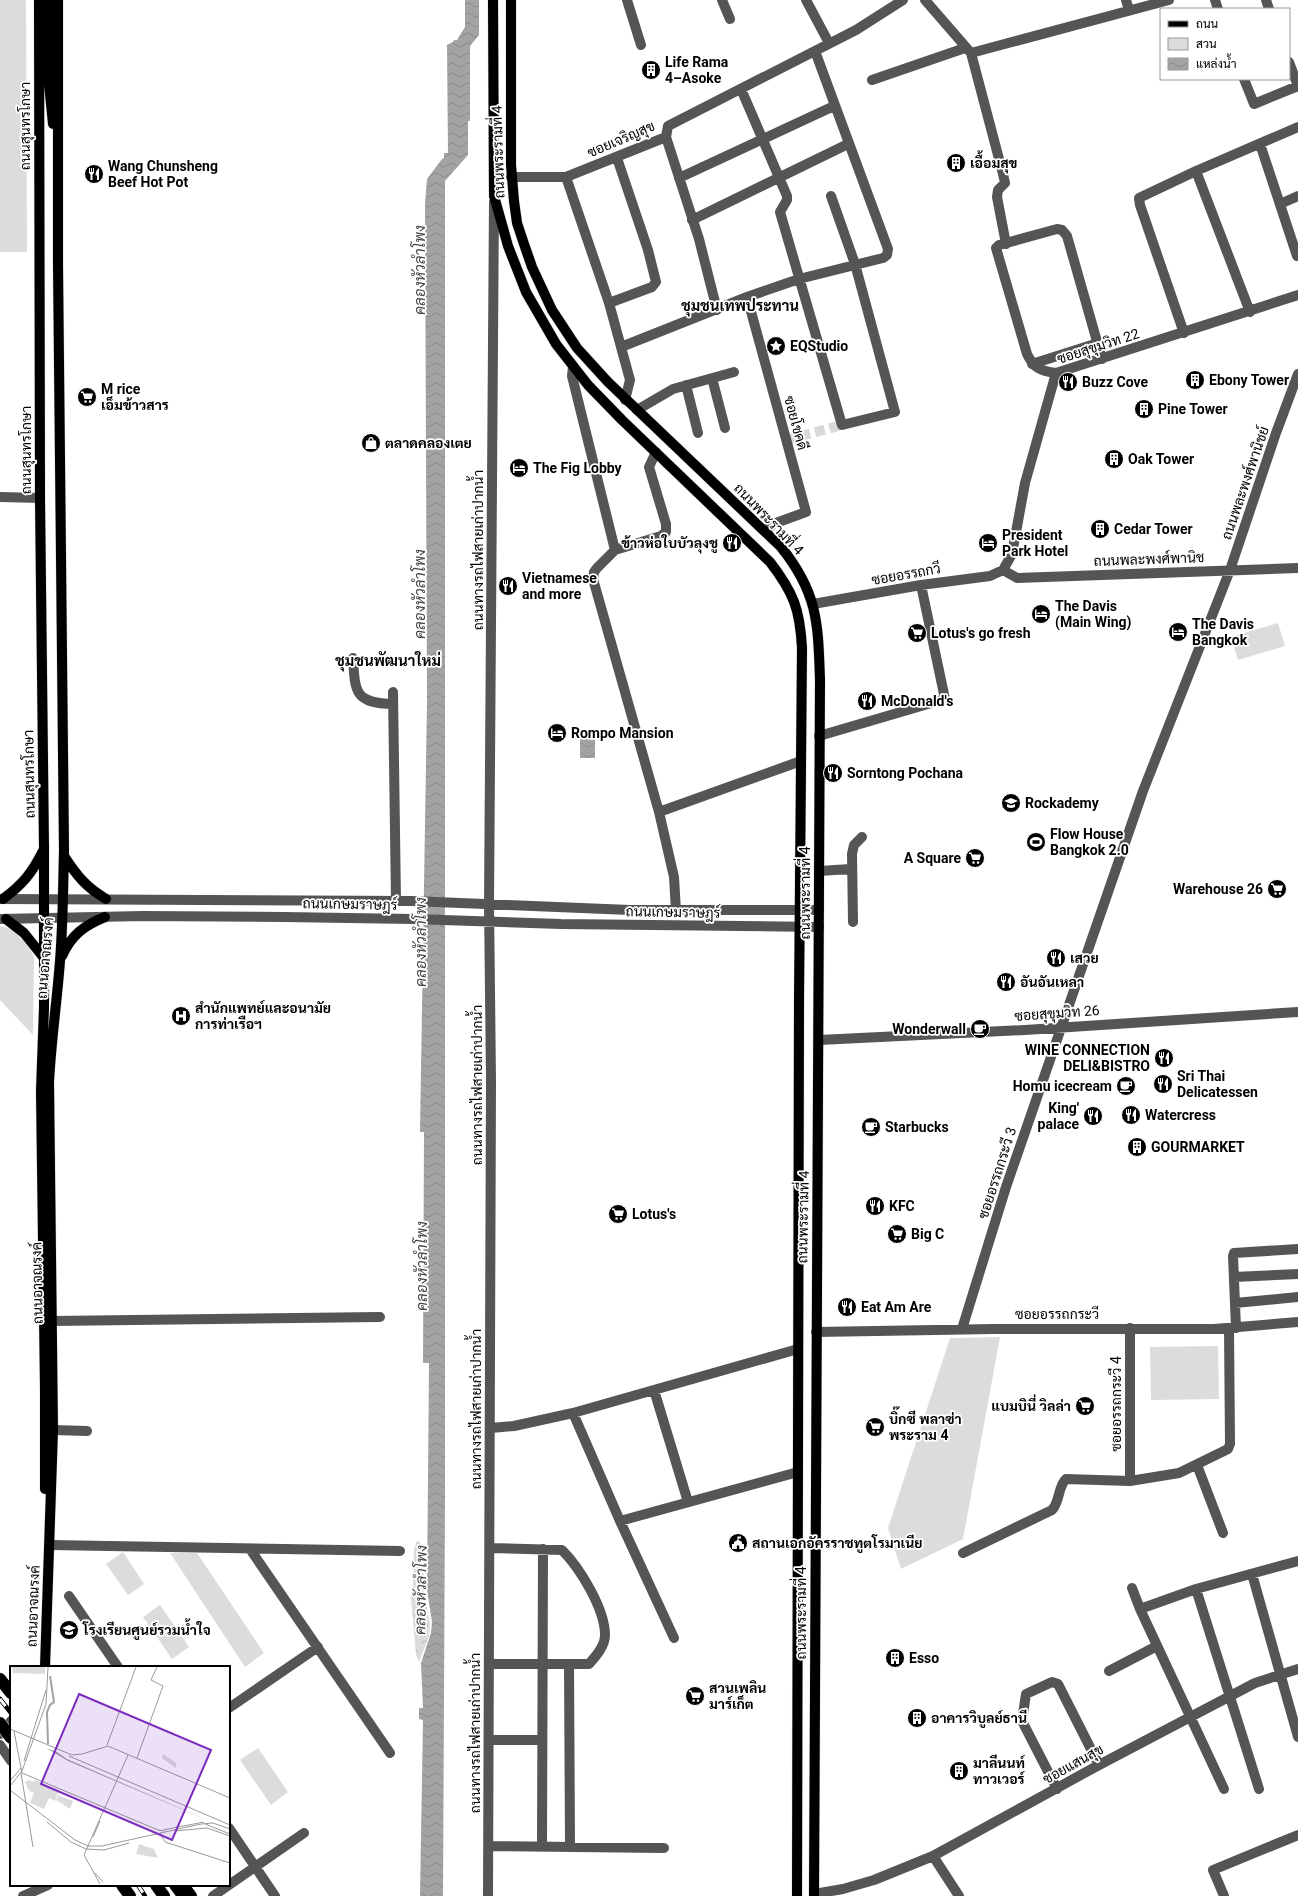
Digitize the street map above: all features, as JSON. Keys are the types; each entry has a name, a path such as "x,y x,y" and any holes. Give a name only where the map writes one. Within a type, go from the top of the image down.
{"highway":[{"path":"0,1679 10,1692"},
{"path":"0,1723 10,1737"},
{"path":"157,1886 164,1896"}],"main road":[{"name":"ถนนสุนทรโกษา","path":"39,0 40,498 44,848 43,900"},
{"path":"58,0 64,899"},
{"name":"ถนนพระรามที่ 4","path":"493,0 494,196 508,246 526,292 543,324 573,367 608,407 761,552 783,578 792,594 798,610 802,648 799,927 797,1896"},
{"name":"ถนนพระรามที่ 4","path":"511,0 511,177 517,223 532,267 552,310 577,348 625,400 781,547 795,564 809,592 813,604 819,647 819,1040 816,1332 814,1895"},
{"path":"49,2 49,90 51,114 58,155"},
{"path":"1,899 27,879 44,848"},
{"path":"64,856 78,877 90,890 106,899"},
{"name":"ถนนอาจณรงค์","path":"45,1666 53,1430 49,1082 51,1037 60,963 64,899"},
{"name":"ถนนอาจณรงค์","path":"40,1666 45,1458 41,1099 44,958 43,900"},
{"path":"60,963 64,951 76,934 89,923 105,917"},
{"path":"3,919 24,933 44,958"},
{"path":"798,1332 816,1332"},
{"path":"175,1886 182,1896"},
{"path":"185,1886 192,1896"}],"street":[{"path":"627,0 641,45"},
{"path":"722,0 730,19"},
{"path":"806,0 828,43"},
{"name":"ซอยเจริญสุข","path":"511,177 566,177 617,158 666,137 668,126 856,30 903,0"},
{"path":"925,0 968,50 1005,183 998,190 997,197 1006,244"},
{"path":"1126,0 1129,10"},
{"path":"872,80 968,50 1169,0"},
{"path":"621,347 718,310 747,297 799,279 883,258 887,255 888,249 814,51"},
{"path":"1244,80 1254,104 1298,86 1290,65"},
{"path":"741,89 787,196 787,200 780,212 842,425 895,412 855,264 831,196"},
{"path":"679,178 764,140 834,106"},
{"path":"1184,333 1140,205 1139,198 1196,171 1298,127"},
{"path":"666,137 718,310"},
{"path":"692,220 848,144"},
{"path":"1260,144 1297,256"},
{"path":"609,303 652,287 656,282 648,250 617,158"},
{"path":"1196,171 1250,312"},
{"path":"566,177 609,303 630,380 625,400"},
{"name":"ถนนทางรถไฟสายเก่าปากน้ำ","path":"488,1896 488,1664 491,1428 491,1080 489,904 494,196"},
{"path":"1280,204 1298,196"},
{"path":"1056,373 1043,372 1032,364 1027,354 996,248 1057,229 1062,230 1067,236 1102,359"},
{"name":"ซอยสุขุมวิท 22","path":"1003,570 1012,554 1025,483 1056,373 1250,312 1298,295"},
{"name":"ซอยโชคดี","path":"747,297 806,512 773,524 765,531"},
{"path":"1032,364 1098,343"},
{"path":"573,367 572,376 615,550"},
{"path":"637,410 673,389 734,372"},
{"name":"ถนนพละพงศ์พานิชย์","path":"1063,1026 1143,791 1230,570 1298,374"},
{"path":"712,378 725,428"},
{"path":"686,385 698,433"},
{"path":"656,452 649,467 666,524 666,532 661,536 615,550 597,568 594,572 593,579 659,812 674,878 676,911"},
{"path":"0,497 40,498"},
{"name":"ถนนพละพงศ์พานิช","path":"1003,570 1017,578 1298,568"},
{"name":"ซอยอรรถกวี","path":"813,604 921,585 990,576 1003,570"},
{"path":"819,736 945,699 921,585"},
{"path":"354,658 355,684 357,691 362,697 375,704 393,704"},
{"path":"393,692 396,901"},
{"path":"659,812 801,761"},
{"path":"853,922 853,849 857,840 862,837"},
{"path":"819,871 852,870"},
{"name":"ถนนเกษมราษฎร์","path":"1,899 411,901 630,910 818,910"},
{"path":"283,900 283,917"},
{"path":"630,910 630,925"},
{"name":"ถนนเกษมราษฎร์","path":"3,919 105,917 283,917 630,925 819,927"},
{"name":"ซอยสุขุมวิท 26","path":"819,1040 1025,1030 1063,1026 1298,1012"},
{"name":"ซอยอรรถกระวี 3","path":"962,1329 1006,1187 1063,1026"},
{"path":"963,1553 1052,1510 1055,1507 1066,1479 1130,1481 1179,1474 1228,1449 1230,1444 1235,1303 1233,1256 1237,1252 1298,1249"},
{"path":"1234,1277 1298,1274"},
{"path":"1235,1303 1298,1297"},
{"path":"52,1321 380,1318"},
{"name":"ซอยอรรถกระวี","path":"816,1332 962,1329 1214,1329 1298,1322"},
{"name":"ซอยอรรถกระวี 4","path":"1130,1328 1130,1481"},
{"path":"491,1428 514,1426 573,1413 798,1349"},
{"path":"654,1390 688,1502"},
{"path":"573,1413 620,1521 674,1638"},
{"path":"53,1430 87,1431"},
{"path":"1197,1465 1223,1533"},
{"path":"620,1521 798,1472"},
{"path":"50,1545 400,1551"},
{"path":"488,1664 589,1664 598,1654 605,1636 603,1622 582,1576 562,1550 490,1548"},
{"path":"250,1549 390,1753"},
{"path":"542,1846 543,1549"},
{"path":"1140,1609 1196,1589 1298,1561"},
{"path":"1252,1574 1279,1675 1298,1737"},
{"path":"1132,1588 1140,1609 1224,1789"},
{"path":"1196,1589 1259,1789"},
{"path":"69,1596 117,1666"},
{"path":"1109,1671 1157,1646"},
{"path":"230,1707 318,1647"},
{"path":"569,1664 570,1846"},
{"name":"ซอยแสนสุข","path":"814,1895 843,1889 874,1880 934,1856 1099,1765 1256,1682 1298,1669"},
{"path":"1057,1789 1022,1721 1026,1694 1052,1682 1058,1684 1099,1765"},
{"path":"0,1734 10,1722"},
{"path":"489,1740 542,1740"},
{"path":"0,1745 10,1760"},
{"path":"230,1829 275,1896"},
{"path":"230,1884 304,1833"},
{"path":"1224,1896 1213,1870 1298,1835"},
{"path":"489,1846 664,1848"},
{"path":"934,1856 959,1896"},
{"path":"24,1896 46,1886"},
{"path":"213,1896 228,1886"}],"green space":[{"path":"0,0 26,0 27,252 0,252"},
{"path":"1278,623 1285,646 1238,660 1231,637"},
{"path":"0,926 6,927 16,933 25,942 34,957 33,1035 0,1000"},
{"path":"1000,1337 963,1539 901,1569 888,1528 950,1338"},
{"path":"1218,1346 1219,1399 1151,1400 1150,1347"},
{"path":"417,1541 420,1542 423,1549 424,1593 430,1624 429,1636 419,1662 416,1655 411,1598 413,1586 414,1549"},
{"path":"123,1552 144,1584 128,1595 106,1564"},
{"path":"170,1553 197,1553 264,1653 245,1667"},
{"path":"160,1605 189,1647 172,1659 143,1617"},
{"path":"258,1748 288,1792 271,1805 240,1760"}],"water":[{"path":"465,0 479,0 479,35 470,46 470,121 468,121 468,155 445,181 445,1499 443,1896 420,1896 423,1720 419,1719 419,1708 423,1708 421,1663 431,1633 432,1622 427,1590 429,1363 423,1363 424,1132 420,1132 427,702 425,204 427,179 444,158 444,153 448,153 447,45 454,40 457,40 465,27"},
{"path":"580,729 595,729 595,758 580,758"}],"tunnel":[{"path":"786,440 842,425"}],"railway":[{"path":"0,1699 10,1712"},
{"path":"139,1886 145,1896"}],"place":[{"name":"Life Rama 4–Asoke","path":"651,70"},
{"name":"เอื้อมสุข","path":"956,163"},
{"name":"Wang Chunsheng Beef Hot Pot","path":"94,174"},
{"name":"EQStudio","path":"776,346"},
{"name":"Ebony Tower","path":"1195,380"},
{"name":"Buzz Cove","path":"1068,382"},
{"name":"M rice เอ็มข้าวสาร","path":"87,397"},
{"name":"Pine Tower","path":"1144,409"},
{"name":"ตลาดคลองเตย","path":"371,443"},
{"name":"Oak Tower","path":"1114,459"},
{"name":"The Fig Lobby","path":"519,468"},
{"name":"Cedar Tower","path":"1100,529"},
{"name":"ข้าวห่อใบบัวลุงชู","path":"732,543"},
{"name":"President Park Hotel","path":"988,543"},
{"name":"Vietnamese and more","path":"508,586"},
{"name":"The Davis (Main Wing)","path":"1041,614"},
{"name":"The Davis Bangkok","path":"1178,632"},
{"name":"Lotus's go fresh","path":"917,633"},
{"name":"McDonald's","path":"867,701"},
{"name":"Rompo Mansion","path":"557,733"},
{"name":"Sorntong Pochana","path":"833,773"},
{"name":"Rockademy","path":"1011,803"},
{"name":"Flow House Bangkok 2.0","path":"1036,842"},
{"name":"A Square","path":"975,858"},
{"name":"Warehouse 26","path":"1277,889"},
{"name":"เสวย","path":"1056,958"},
{"name":"อันอันเหลา","path":"1006,982"},
{"name":"สำนักแพทย์และอนามัย การท่าเรือฯ","path":"181,1016"},
{"name":"Wonderwall","path":"980,1029"},
{"name":"WINE CONNECTION DELI&BISTRO","path":"1164,1058"},
{"name":"Sri Thai Delicatessen","path":"1163,1084"},
{"name":"Homu icecream","path":"1126,1086"},
{"name":"Watercress","path":"1131,1115"},
{"name":"King' palace","path":"1093,1116"},
{"name":"Starbucks","path":"871,1127"},
{"name":"GOURMARKET","path":"1137,1147"},
{"name":"KFC","path":"875,1206"},
{"name":"Lotus's","path":"618,1214"},
{"name":"Big C","path":"897,1234"},
{"name":"Eat Am Are","path":"847,1307"},
{"name":"แบมบินี่ วิลล่า","path":"1085,1406"},
{"name":"บิ๊กซี พลาซ่า พระราม 4","path":"875,1427"},
{"name":"สถานเอกอัครราชทูตโรมาเนีย","path":"738,1543"},
{"name":"โรงเรียนศูนย์รวมน้ำใจ","path":"69,1630"},
{"name":"Esso","path":"895,1658"},
{"name":"สวนเพลิน มาร์เก็ต","path":"695,1696"},
{"name":"อาคารวิบูลย์ธานี","path":"917,1718"},
{"name":"มาลีนนท์ ทาวเวอร์","path":"959,1771"}],"district":[{"name":"ชุมชนเทพประทาน","path":"740,306"},
{"name":"ชุมชนพัฒนาใหม่","path":"388,661"}],"water label":[{"name":"คลองหัวลำโพง","path":"420,270"},
{"name":"คลองหัวลำโพง","path":"420,594"},
{"name":"คลองหัวลำโพง","path":"421,942"},
{"name":"คลองหัวลำโพง","path":"422,1266"},
{"name":"คลองหัวลำโพง","path":"421,1590"}]}
